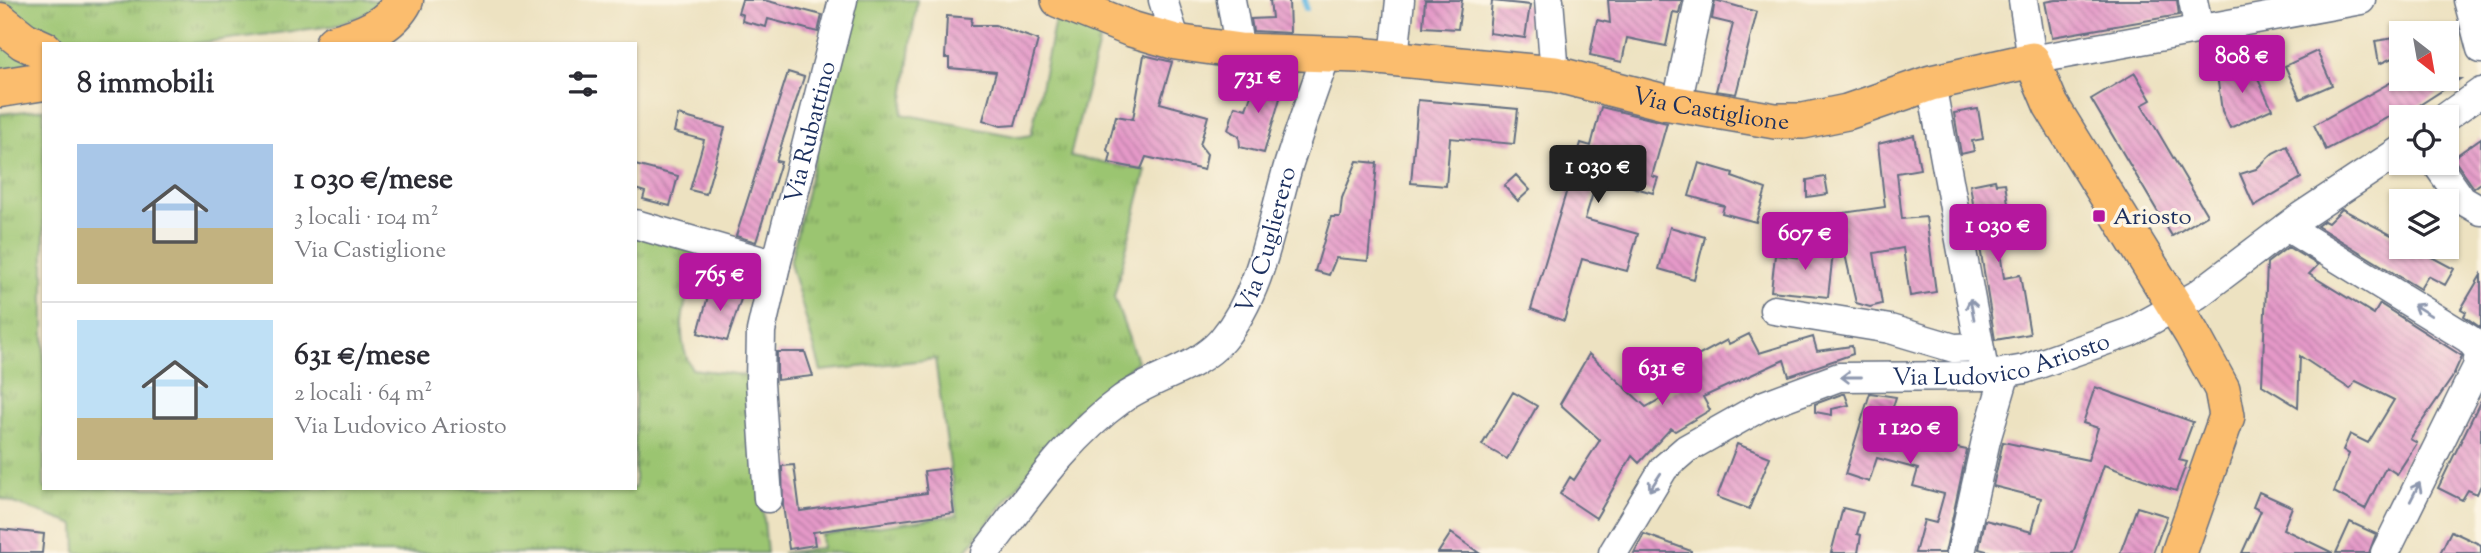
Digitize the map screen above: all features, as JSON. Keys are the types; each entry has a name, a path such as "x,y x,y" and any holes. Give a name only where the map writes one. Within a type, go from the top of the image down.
{"highway":[{"path":"340,42 387,22 404,0"},
{"path":"0,22 24,41 42,49"},
{"path":"0,88 42,81"}],"main road":[{"name":"Via Castiglione","path":"1059,0 1130,29 1176,41 1240,51 1327,53 1555,74 1676,104 1775,121 1803,121 1847,112 1931,83 2032,60"},
{"path":"2032,60 2051,105 2175,306 2222,389 2227,416 2179,553"}],"street":[{"name":"Via Rubattino","path":"768,498 760,383 761,344 776,265 843,0"},
{"path":"1163,0 1176,41"},
{"path":"1231,0 1240,51"},
{"path":"1394,58 1400,0"},
{"path":"1549,0 1555,74"},
{"path":"1676,104 1699,0"},
{"path":"2023,0 2032,60"},
{"path":"2193,0 2199,30"},
{"name":"Via Castiglione","path":"2032,60 2361,0"},
{"path":"2468,0 2481,49"},
{"name":"Via Cuglierero","path":"985,553 1062,454 1122,399 1200,359 1220,342 1237,319 1259,272 1289,163 1327,53"},
{"path":"1931,83 1979,347 1996,374 1986,440 1961,553"},
{"path":"2459,108 2481,92"},
{"path":"2459,122 2481,114"},
{"name":"Via Ludovico Ariosto","path":"1613,553 1664,468 1686,449 1764,405 1839,377 1996,374 2047,362 2130,332 2197,295 2287,227 2389,158"},
{"path":"2444,175 2462,201 2481,211"},
{"path":"637,225 776,265"},
{"path":"2287,227 2469,339 2479,351 2481,358 2477,367 2385,553"},
{"path":"1774,310 1890,329 1954,348 1979,347"}],"green space":[{"path":"0,0 383,0 361,16 333,26 206,42 49,42 17,21"},
{"path":"852,0 917,0 902,114 1020,137 1031,135 1055,20 1101,35 1070,156 1146,170 1114,297 1137,361 1074,416 964,553 782,553 822,548 821,535 957,515 935,359 821,371 790,263"},
{"path":"0,36 42,59 42,61 0,79"},
{"path":"42,109 42,490 637,490 637,235 699,253 682,326 682,340 692,369 751,376 767,553 76,553 75,525 0,498 0,114"}],"building":[{"path":"742,0 764,0 822,15 818,32 768,19 766,27 742,21 743,15 738,13"},
{"path":"1270,0 1289,0 1290,33 1253,31 1251,19 1272,18"},
{"path":"1425,0 1462,0 1458,29 1423,27"},
{"path":"1608,0 1682,0 1679,13 1673,12 1666,46 1627,38 1622,62 1590,55 1597,20 1610,23"},
{"path":"1715,0 1757,12 1736,94 1716,91 1733,24 1712,19"},
{"path":"2177,0 2179,15 2052,37 2045,2"},
{"path":"1492,1 1530,5 1525,38 1489,33"},
{"path":"947,16 972,18 971,25 995,25 1038,40 1015,125 1001,126 983,120 996,72 949,68 949,58 945,58"},
{"path":"2389,39 2389,59 2379,64 2375,41"},
{"path":"2317,51 2332,85 2300,99 2285,66"},
{"path":"1144,55 1172,62 1160,103 1208,116 1200,145 1207,154 1204,170 1146,157 1141,169 1109,163 1111,154 1107,150 1116,116 1133,119"},
{"path":"2249,60 2272,109 2230,128 2222,111 2217,75"},
{"path":"788,72 804,77 776,161 781,162 756,242 736,236"},
{"path":"2135,73 2151,100 2142,105 2207,215 2172,236 2091,99"},
{"path":"1258,76 1285,81 1264,153 1240,147 1239,136 1228,130 1235,106 1246,109"},
{"path":"2389,83 2389,91 2441,91 2420,105 2389,105 2389,117 2326,150 2314,125"},
{"path":"1418,100 1518,109 1514,144 1450,138 1446,186 1411,183"},
{"path":"1601,107 1667,123 1652,176 1658,178 1653,193 1598,177 1585,219 1638,234 1627,271 1582,259 1564,321 1531,309 1581,143 1591,146"},
{"path":"1978,109 1983,139 1972,141 1974,151 1961,154 1954,113"},
{"path":"678,115 725,128 706,194 690,190 704,140 674,132"},
{"path":"1914,135 1920,169 1897,173 1902,219 1926,217 1936,292 1910,296 1903,248 1874,253 1882,304 1870,307 1856,303 1836,214 1885,207 1878,144"},
{"path":"2481,138 2481,183 2474,188 2459,167 2459,154"},
{"path":"2287,146 2301,178 2254,206 2240,174 2256,169 2273,153"},
{"path":"1357,161 1377,163 1368,261 1336,258 1329,275 1315,271 1331,217 1340,217 1342,198"},
{"path":"1699,163 1733,173 1732,177 1766,189 1756,222 1722,213 1724,206 1689,196"},
{"path":"637,166 678,176 670,206 643,199 645,192 637,190"},
{"path":"1516,175 1530,190 1518,201 1504,186"},
{"path":"1825,177 1828,194 1807,197 1807,180"},
{"path":"1995,180 1996,184 2005,183 2009,210 1994,215 2004,278 2020,275 2030,334 1995,340 1970,185"},
{"path":"2342,209 2389,234 2389,259 2435,259 2454,269 2445,285 2428,276 2420,289 2317,226 2324,221 2328,223"},
{"path":"1670,227 1705,237 1694,279 1659,269"},
{"path":"1812,242 1834,244 1828,297 1771,291 1775,255 1810,259"},
{"path":"2288,247 2318,265 2309,274 2374,314 2380,304 2462,356 2452,378 2410,439 2417,443 2397,474 2386,467 2365,509 2334,492 2349,454 2343,450 2350,434 2368,443 2394,400 2356,381 2350,389 2300,356 2298,407 2262,385 2267,263"},
{"path":"2481,275 2481,328 2464,316 2466,312 2461,309"},
{"path":"711,285 743,293 727,341 698,333"},
{"path":"1749,334 1759,353 1813,337 1817,351 1852,346 1853,354 1789,376 1784,360 1703,397 1710,410 1675,431 1671,428 1639,463 1632,456 1596,518 1560,494 1570,477 1574,480 1600,440 1560,404 1589,354 1646,407 1681,387 1672,370 1727,340 1729,344"},
{"path":"777,352 805,352 813,376 777,380"},
{"path":"2095,387 2193,422 2179,460 2187,462 2176,491 2104,465 2073,553 1994,553 1979,549 1985,520 2032,532 2041,498 1993,486 2003,442 2088,460 2098,428 2083,423"},
{"path":"1513,392 1537,406 1507,459 1482,445"},
{"path":"1870,393 1896,397 1885,433 1967,450 1945,553 1915,553 1924,520 1936,523 1944,494 1913,486 1918,469 1877,458 1869,482 1845,474"},
{"path":"1845,394 1849,405 1832,409 1832,415 1815,412 1815,404"},
{"path":"2481,400 2481,485 2477,494 2468,490 2462,500 2438,488"},
{"path":"1737,444 1770,457 1749,509 1717,497"},
{"path":"794,465 800,511 927,493 924,471 948,468 954,513 813,532 815,545 789,549 783,505 782,466"},
{"path":"2259,492 2292,507 2283,529 2333,553 2242,553 2261,511 2253,507"},
{"path":"2137,507 2167,516 2153,553 2120,553"},
{"path":"1843,508 1863,513 1857,534 1861,535 1858,553 1831,553"},
{"path":"2350,522 2376,534 2369,553 2336,553"},
{"path":"0,529 44,534 42,553 0,553"},
{"path":"2451,531 2481,545 2481,553 2440,553"},
{"path":"1451,533 1479,553 1438,553"},
{"path":"1644,534 1691,551 1691,553 1634,553"}],"waterway":[{"path":"1305,0 1306,9"}],"place":[{"name":"Ariosto","path":"2099,216"}]}
